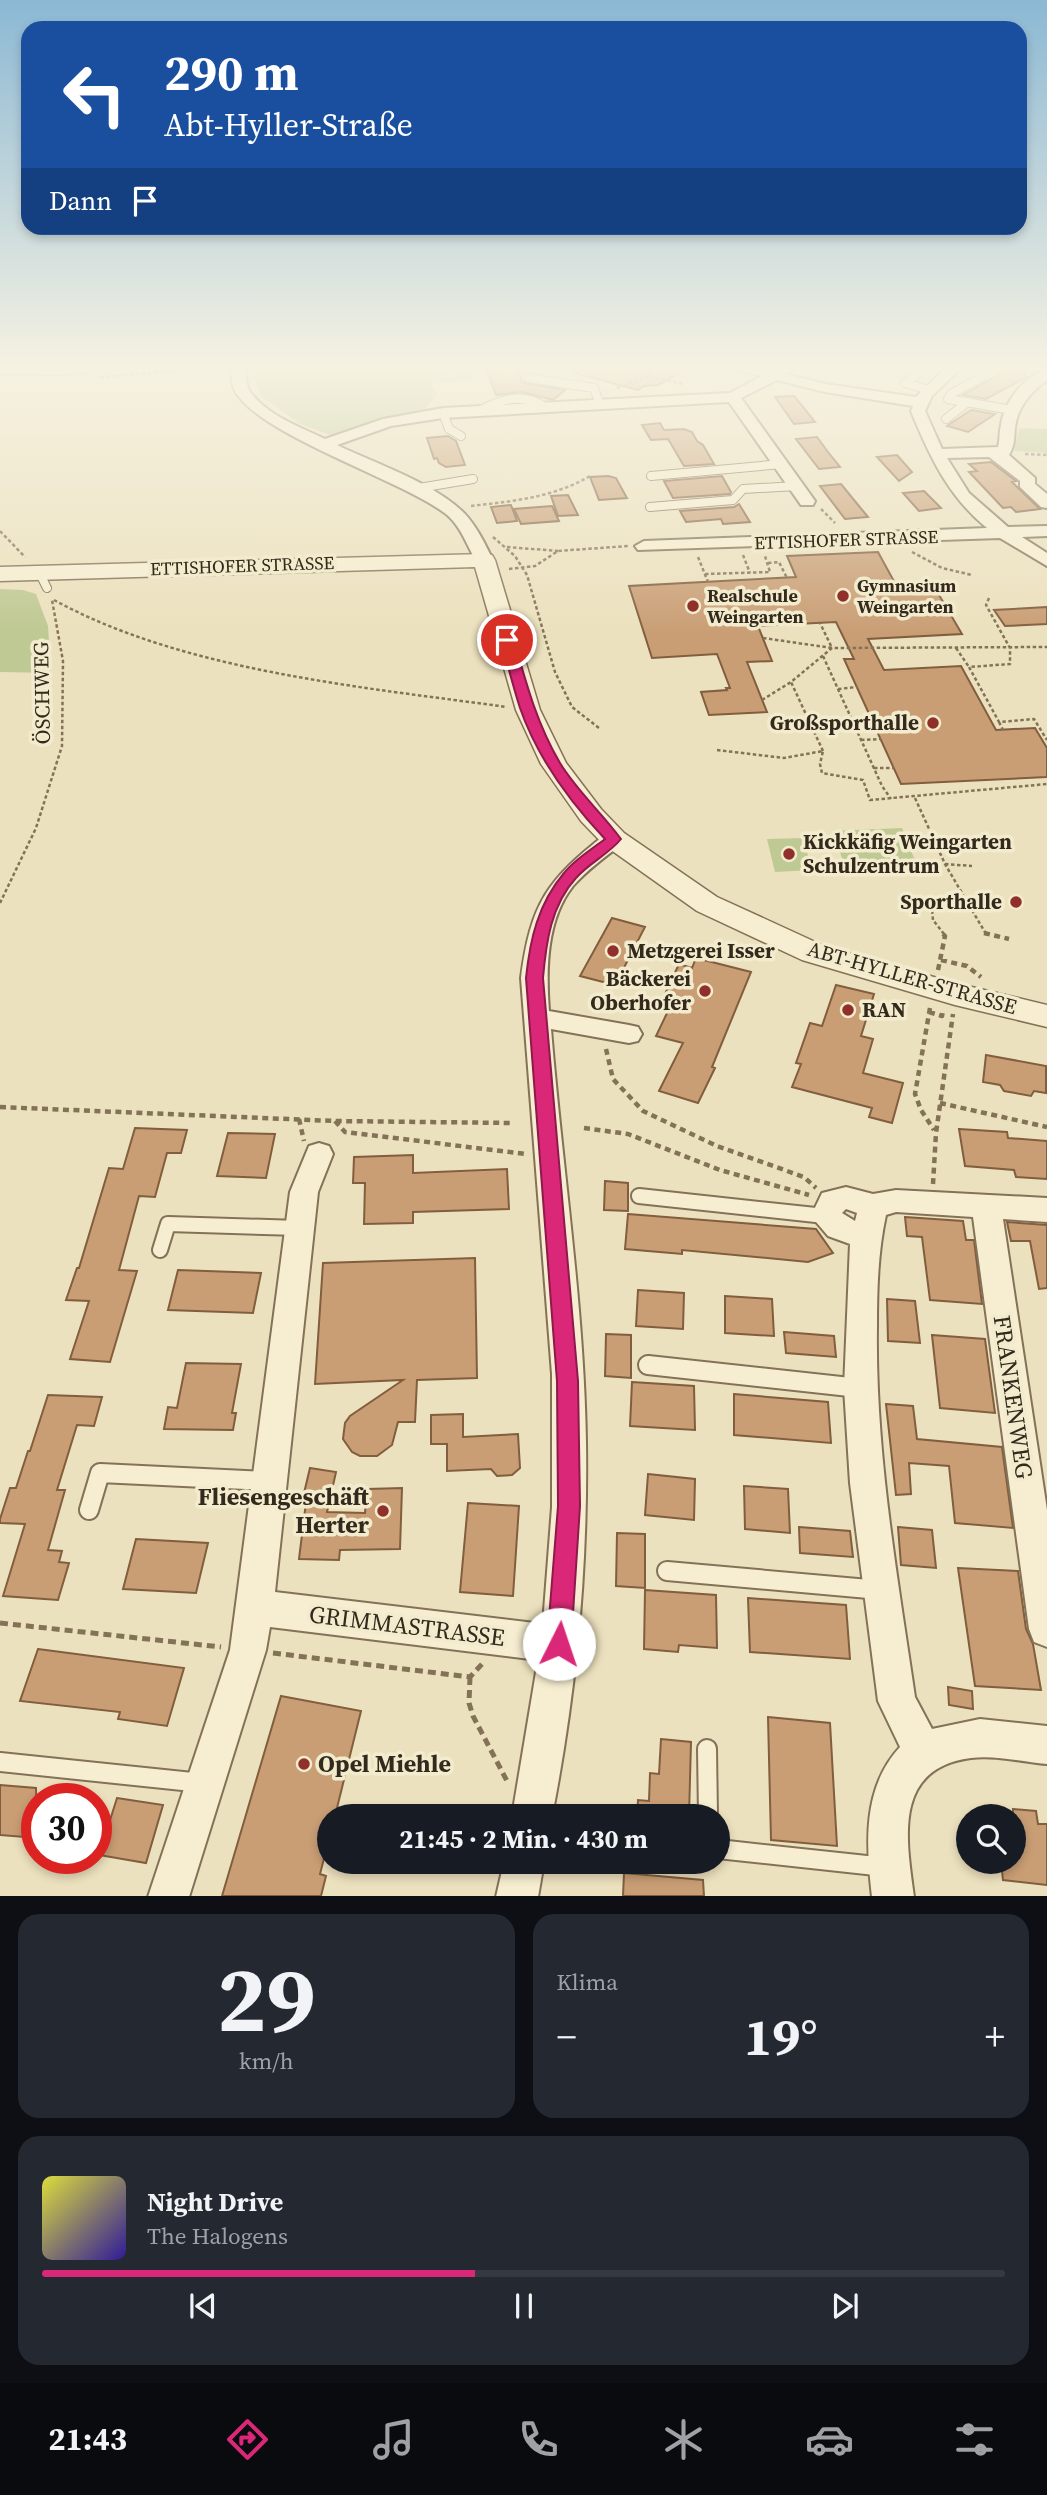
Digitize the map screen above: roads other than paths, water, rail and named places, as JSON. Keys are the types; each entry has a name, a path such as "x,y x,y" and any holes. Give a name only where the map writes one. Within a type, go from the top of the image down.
{"street":[{"path":"354,456 419,488 453,511 475,540 489,548"},
{"path":"777,456 807,500"},
{"path":"939,456 953,484 967,500 1005,533 1047,561"},
{"path":"1001,456 1029,481 1027,484 1047,503"},
{"name":"ETTISHOFER STRASSE","path":"645,546 1047,531"},
{"name":"ETTISHOFER STRASSE","path":"0,574 44,581 489,548"},
{"name":"ABT-HYLLER-STRASSE","path":"489,548 527,710 554,764 591,815 614,839 707,904 814,953 944,1003 1047,1016"},
{"path":"522,1804 546,1742 559,1644 569,1506 568,1395 551,1154 534,978 537,947 549,908 570,875 614,839"},
{"path":"537,1018 629,1034"},
{"path":"168,1896 248,1650 304,1192 319,1154"},
{"path":"827,1205 836,1228 851,1234 896,1200 1047,1210"},
{"name":"FRANKENWEG","path":"986,1206 1047,1629"},
{"path":"869,1219 860,1388 867,1483 897,1700 923,1752"},
{"name":"GRIMMASTRASSE","path":"255,1607 559,1644"},
{"path":"891,1882 886,1818 896,1783 923,1752 943,1744 972,1739 1047,1745"},
{"path":"517,1896 522,1874"}],"lane":[{"path":"651,476 782,464"},
{"path":"419,488 473,479"},
{"path":"650,507 733,500 743,489 797,486"},
{"path":"639,1196 827,1205"},
{"path":"160,1250 167,1224 300,1228"},
{"path":"648,1365 860,1388"},
{"path":"89,1510 100,1473 270,1481"},
{"path":"667,1571 880,1590"},
{"path":"707,1749 708,1804"},
{"path":"0,1762 206,1784"},
{"path":"730,1851 891,1882"}],"place":[{"name":"Gymnasium Weingarten","path":"843,596"},
{"name":"Realschule Weingarten","path":"693,606"},
{"name":"Großsporthalle","path":"933,723"},
{"name":"Kickkäfig Weingarten Schulzentrum","path":"789,854"},
{"name":"Sporthalle","path":"1016,902"},
{"name":"Metzgerei Isser","path":"613,951"},
{"name":"Bäckerei Oberhofer","path":"705,991"},
{"name":"RAN","path":"848,1010"},
{"name":"Fliesengeschäft Herter","path":"383,1511"},
{"name":"Opel Miehle","path":"304,1764"}]}
